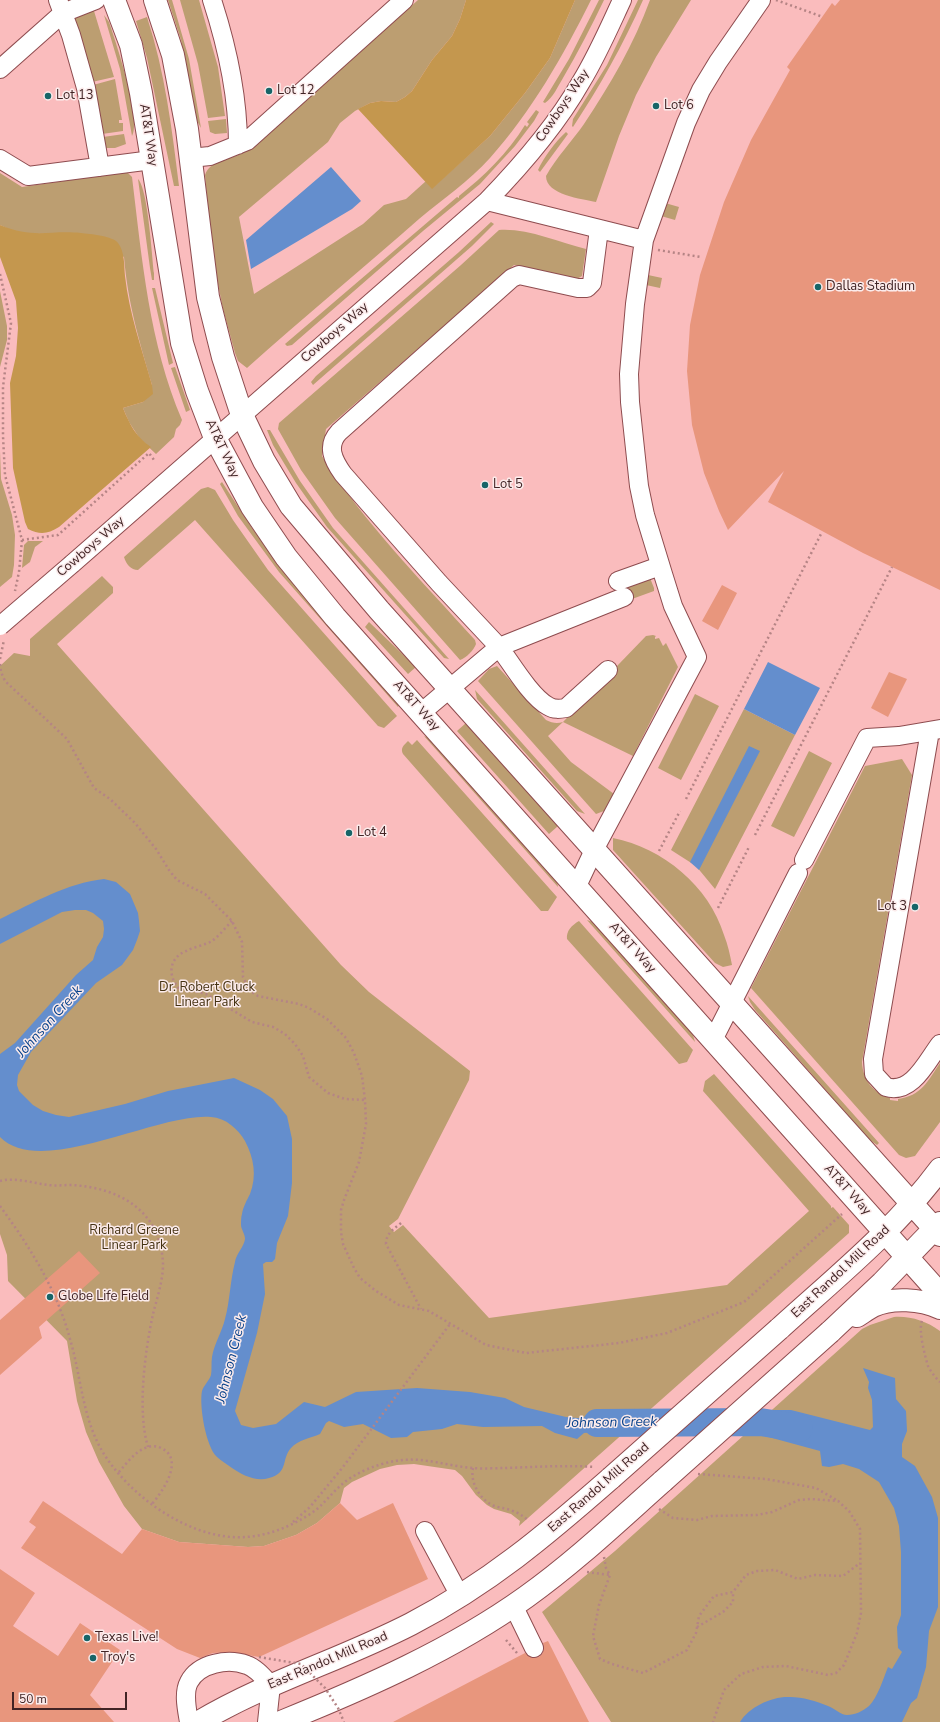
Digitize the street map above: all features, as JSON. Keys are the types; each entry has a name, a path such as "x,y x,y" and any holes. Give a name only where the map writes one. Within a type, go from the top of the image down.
{"main road":[{"name":"AT&T Way","path":"114,0 131,45 141,93 182,343 215,438 252,508 286,557 335,617 422,712 940,1294"},
{"path":"155,0 173,55 186,129 208,297 223,357 242,415 264,461 291,506 379,610 912,1205 938,1229 906,1257 882,1283 830,1332 560,1571 513,1606 439,1651 281,1722"},
{"name":"East Randol Mill Road","path":"199,1722 271,1685 410,1625 460,1596 524,1552 606,1473 779,1329 885,1232 912,1205 940,1169"},
{"path":"830,1332 874,1305 908,1300 932,1304 932,1312"}],"street":[{"path":"0,69 60,6 96,0"},
{"path":"212,0 222,35 230,74 238,129 238,145"},
{"path":"190,158 210,156 247,141 404,0"},
{"name":"Cowboys Way","path":"2,632 72,564 487,201 518,169 557,118 581,83 606,36 622,0"},
{"path":"577,886 594,850 697,657 674,606 660,566 645,515 639,486 630,402 633,332 644,240 674,154 701,90 736,35 762,0"},
{"path":"60,6 71,35 86,88 100,167"},
{"path":"0,159 28,176 152,160"},
{"path":"487,201 644,240"},
{"path":"599,229 592,283 587,288 578,288 519,275 512,278 339,432 332,442 332,453 343,474 439,583 499,647 536,697 549,707 559,710 566,708 608,670"},
{"path":"422,712 499,647 621,589 660,566"},
{"path":"713,1040 867,738 899,736 935,730 873,1059 874,1074 886,1087 899,1089 906,1086 912,1081 940,1044"},
{"path":"425,1531 460,1596"},
{"path":"513,1606 526,1652"},
{"path":"189,1722 186,1697 188,1683 198,1671 211,1664 234,1663 248,1665 257,1671 271,1685 267,1722"}],"path":[{"path":"775,0 823,17"},
{"path":"676,253 701,257"},
{"path":"0,274 11,323 3,387 5,475 22,540 19,572 14,594"},
{"path":"22,540 58,535 149,453 154,460"},
{"path":"686,799 822,532"},
{"path":"755,835 892,567"},
{"path":"0,660 2,632"},
{"path":"0,664 1,672 5,680 66,739 94,788 110,799 135,823 154,845 173,876 182,884 198,889 206,894 232,921 242,942 243,977 247,986 258,996 298,1004 319,1013 335,1026 346,1038 354,1053 362,1076 366,1124 363,1146 341,1210 341,1232 344,1244 354,1268 368,1285 399,1305 429,1311 486,1345 526,1353 619,1343 667,1333 744,1302 842,1214"},
{"path":"659,850 680,811"},
{"path":"718,908 749,847"},
{"path":"232,921 212,941 184,952 176,959 171,968 172,979 176,985 182,991 194,991 206,994 252,1022 273,1027 286,1034 303,1056 309,1077 328,1093 345,1100 365,1100"},
{"path":"0,1181 26,1181 50,1185 92,1186 102,1189 129,1201 146,1217 153,1227 159,1240 163,1265 146,1356 143,1421 148,1447"},
{"path":"0,1206 20,1233 47,1279 57,1301 73,1350 88,1418 102,1450 125,1480 152,1504 187,1526 226,1536 246,1537 267,1533 289,1526 321,1506 345,1481 357,1474 388,1463 404,1460 430,1460 473,1468 577,1466 606,1473"},
{"path":"401,1222 390,1232 386,1240 386,1244 422,1309"},
{"path":"932,1312 921,1324 921,1331 928,1366 940,1382"},
{"path":"289,1526 310,1507 343,1467 450,1324"},
{"path":"119,1472 136,1454 148,1447 155,1446 162,1448 168,1453 171,1460 171,1470 166,1484 152,1504"},
{"path":"473,1468 472,1480 476,1488 491,1505 518,1512 529,1521"},
{"path":"695,1474 766,1479 816,1488 838,1501 849,1511 860,1529 862,1613 857,1634 844,1665 836,1673 828,1675 786,1666 763,1667 741,1674 724,1690 713,1722"},
{"path":"659,1508 667,1516 673,1518 697,1520 712,1516 757,1515 772,1512 799,1500 811,1499 838,1501"},
{"path":"604,1557 606,1568 610,1575 599,1605 593,1636 600,1659 643,1673 687,1650 696,1632 699,1616 714,1596 733,1592 746,1576 757,1571 775,1570 798,1579 815,1575 844,1576 860,1563"},
{"path":"586,1572 610,1575"},
{"path":"697,1628 723,1612 733,1602 733,1592"},
{"path":"506,1640 526,1652"},
{"path":"259,1657 301,1664 325,1688 338,1708 344,1722"}],"green space":[{"path":"168,0 172,0 189,59 201,128 196,119 181,40"},
{"path":"180,0 199,0 218,67 225,116 208,118 198,64"},
{"path":"418,0 466,0 460,19 452,36 432,60 412,91 396,102 381,101 370,103 355,111 340,123 328,142 239,217 254,294 363,224 384,205 406,199 426,181 432,188 490,136 525,93 550,58 575,0 591,0 546,82 520,121 490,158 465,182 419,219 247,368 238,361 223,309 212,254 205,175 211,166 238,155 262,140"},
{"path":"599,0 604,0 574,59 553,95 548,101 545,103 543,102 569,59"},
{"path":"638,0 643,0 619,49 602,81 573,127 573,119 607,65"},
{"path":"650,0 691,0 656,57 636,95 619,136 596,202 558,192 552,188 546,176 559,156 584,124 612,79 637,32"},
{"path":"94,11 114,77 92,82 73,17"},
{"path":"104,15 109,22 127,81 134,115 134,128 132,136 120,69"},
{"path":"147,17 159,59 171,122 179,186 174,186 147,58 136,21"},
{"path":"115,79 122,120 119,120 119,123 123,123 123,131 102,134 93,85"},
{"path":"536,110 539,112 534,121 515,146 480,184 423,231 292,345 287,346 285,344 457,197 459,198 459,196 486,172 503,154 525,125 527,127 529,124 527,122"},
{"path":"226,119 227,133 215,134 210,132 208,121"},
{"path":"566,132 568,134 540,172 538,170 540,165 558,140"},
{"path":"124,134 126,144 115,148 105,148 103,137"},
{"path":"0,173 22,187 120,173 128,173 132,177 148,300 154,331 171,391 182,420 176,429 174,437 156,454 140,439 129,422 123,408 143,402 152,385 131,306 124,257 79,233 33,234 15,232 0,225"},
{"path":"138,179 147,209 154,280 152,280 150,268"},
{"path":"665,203 679,207 675,220 661,216"},
{"path":"491,222 494,224 472,246 313,385 311,382 316,376 459,252"},
{"path":"499,230 531,233 586,249 582,276 577,279 514,265 326,429 322,456 356,505 394,551 475,640 476,644 474,649 460,660 335,518 301,470 278,429 279,423 461,265"},
{"path":"648,275 662,278 660,288 646,285"},
{"path":"152,288 155,288 173,363 169,365"},
{"path":"0,291 7,326 7,340 0,367"},
{"path":"175,367 190,410 186,412 171,368"},
{"path":"267,430 270,430 300,481 333,528 449,659 444,658 327,527 296,483 273,445"},
{"path":"0,451 1,479 12,515 15,535 12,577 0,587"},
{"path":"222,482 278,564 399,704 398,707 279,572 238,516 220,484"},
{"path":"208,487 215,490 233,520 268,570 397,716 384,728 378,726 195,520 138,570 131,568 127,564 124,557 201,489"},
{"path":"28,541 43,541 35,547 30,562 22,568 24,545"},
{"path":"102,576 113,587 113,593 57,644 341,965 369,992 470,1071 469,1080 398,1219 389,1226 394,1232 403,1225 489,1318 727,1285 809,1211 703,1091 705,1081 714,1074 831,1206 831,1208 833,1207 849,1225 849,1233 519,1526 520,1521 511,1514 494,1509 487,1505 476,1495 462,1476 455,1470 414,1464 397,1465 380,1469 352,1482 344,1488 340,1503 317,1523 296,1535 264,1546 248,1547 179,1542 142,1529 124,1506 99,1462 86,1432 77,1401 67,1341 8,1281 7,1255 0,1234 0,666 14,653 30,656 30,639"},
{"path":"650,578 654,591 632,599 628,586"},
{"path":"369,622 416,667 408,674 365,627"},
{"path":"646,636 656,636 655,639 659,638 663,646 666,643 678,667 633,756 563,722"},
{"path":"497,666 546,720 554,723 563,722 548,736 571,762 614,794 604,811 596,814 478,681 489,669"},
{"path":"475,690 585,814 577,811 477,699"},
{"path":"695,694 719,706 681,780 658,768"},
{"path":"744,709 795,735 715,889 696,866 671,850"},
{"path":"466,723 558,826 549,834 457,731"},
{"path":"424,736 429,738 557,880 558,887"},
{"path":"417,740 557,897 548,911 541,911 403,754 402,748 408,741 412,745"},
{"path":"809,751 832,763 794,837 771,826"},
{"path":"902,759 912,775 862,1062 864,1075 870,1085 879,1093 890,1098 890,1100 898,1101 898,1099 913,1095 923,1087 940,1063 940,1122 915,1156 906,1158 899,1155 751,988 865,766"},
{"path":"613,838 632,843 649,850 682,872 695,885 717,917 727,942 732,965 723,967 715,963 613,850"},
{"path":"587,920 593,922 688,1028 693,1035 695,1042"},
{"path":"579,921 693,1050 687,1062 679,1064 567,939 567,933 570,928"},
{"path":"748,996 879,1143 877,1145 870,1140 755,1010"},
{"path":"894,1317 906,1317 918,1320 929,1324 940,1331 940,1722 611,1722 542,1612 615,1551 862,1329"}],"shaded area":[{"path":"466,0 575,0 550,58 525,93 490,136 432,189 358,109 370,103 381,101 396,102 412,91 432,60 452,36 460,19"},
{"path":"0,225 22,232 70,232 95,235 106,237 118,243 123,255 127,290 133,317 152,385 153,394 143,402 123,408 134,430 141,439 151,447 59,527 44,533 28,529 25,522 13,468 10,383 16,356 18,328 16,301 0,257"}],"water":[{"path":"331,167 361,201 352,209 251,269 246,240"},
{"path":"768,662 820,688 795,735 744,709"},
{"path":"749,746 760,751 699,870 690,862"},
{"path":"104,879 116,882 130,894 138,913 140,931 133,950 122,965 96,983 31,1052 18,1075 17,1085 19,1091 33,1105 43,1111 69,1117 125,1104 168,1091 234,1078 260,1090 273,1099 287,1116 292,1139 292,1183 288,1216 277,1243 275,1259 272,1262 266,1262 263,1264 265,1294 257,1333 235,1411 241,1425 253,1428 276,1424 304,1402 325,1407 356,1392 417,1388 470,1392 505,1398 524,1407 566,1417 578,1418 647,1411 620,1436 609,1431 584,1433 577,1439 555,1433 542,1426 483,1427 457,1424 442,1429 413,1432 407,1437 391,1438 363,1424 344,1427 329,1421 326,1423 320,1434 301,1441 291,1448 279,1473 275,1476 264,1479 254,1478 236,1471 217,1457 210,1445 204,1426 201,1398 202,1391 211,1375 213,1352 225,1319 236,1259 245,1239 241,1227 241,1217 252,1187 254,1167 251,1154 245,1141 235,1128 227,1122 222,1119 211,1117 188,1118 71,1148 43,1151 19,1148 0,1137 0,1054 15,1043 76,975 93,960 97,947 103,937 104,929 103,921 93,913 86,910 75,910 62,912 0,944 0,919 64,889 90,881"},
{"path":"863,1368 895,1378 896,1399 906,1411 907,1431 902,1444 902,1457 915,1466 932,1497 938,1518 938,1607 929,1631 926,1667 917,1698 911,1703 902,1722 740,1722 755,1707 776,1698 783,1697 814,1701 845,1715 859,1712 867,1708 872,1702 878,1693 888,1667 892,1669 902,1652 898,1648 897,1627 901,1615 901,1552 899,1526 894,1508 879,1482 859,1469 843,1464 829,1467 822,1466 820,1451 750,1432 774,1410 791,1410 870,1430 873,1427 872,1400 868,1388 869,1382"}],"building":[{"name":"Dallas Stadium","path":"840,0 940,0 940,590 863,553 768,502 784,471 728,530 704,473 692,425 687,371 690,325 700,275 724,202 751,140 790,70 787,67 832,3 835,6"},
{"path":"722,585 737,593 718,630 702,621"},
{"path":"889,672 907,679 888,717 871,708"},
{"name":"Globe Life Field","path":"79,1251 100,1273 39,1327 42,1338 0,1375 0,1320"},
{"path":"43,1501 122,1554 142,1529 179,1542 248,1547 264,1546 296,1535 317,1523 340,1503 357,1520 393,1503 428,1579 259,1657 231,1652 213,1653 200,1658 177,1649 21,1548 36,1527 29,1522"},
{"name":"Texas Live!","path":"0,1569 35,1593 13,1626 58,1656 80,1623 120,1650 90,1695 114,1722 0,1722"},
{"path":"548,1641 589,1722 393,1722 525,1653 533,1658 539,1657 544,1649 543,1643"}],"waterway":[{"name":"Johnson Creek","path":"597,1423 760,1422 799,1428"}],"place":[{"name":"Lot 12","path":"269,91"},
{"name":"Lot 13","path":"48,96"},
{"name":"Lot 6","path":"656,106"},
{"name":"Dallas Stadium","path":"818,287"},
{"name":"Lot 5","path":"485,485"},
{"name":"Lot 4","path":"349,833"},
{"name":"Lot 3","path":"915,907"},
{"name":"Globe Life Field","path":"50,1297"},
{"name":"Texas Live!","path":"87,1638"},
{"name":"Troy's","path":"93,1658"}],"park label":[{"name":"Dr. Robert Cluck Linear Park","path":"207,996"},
{"name":"Richard Greene Linear Park","path":"134,1238"}]}
